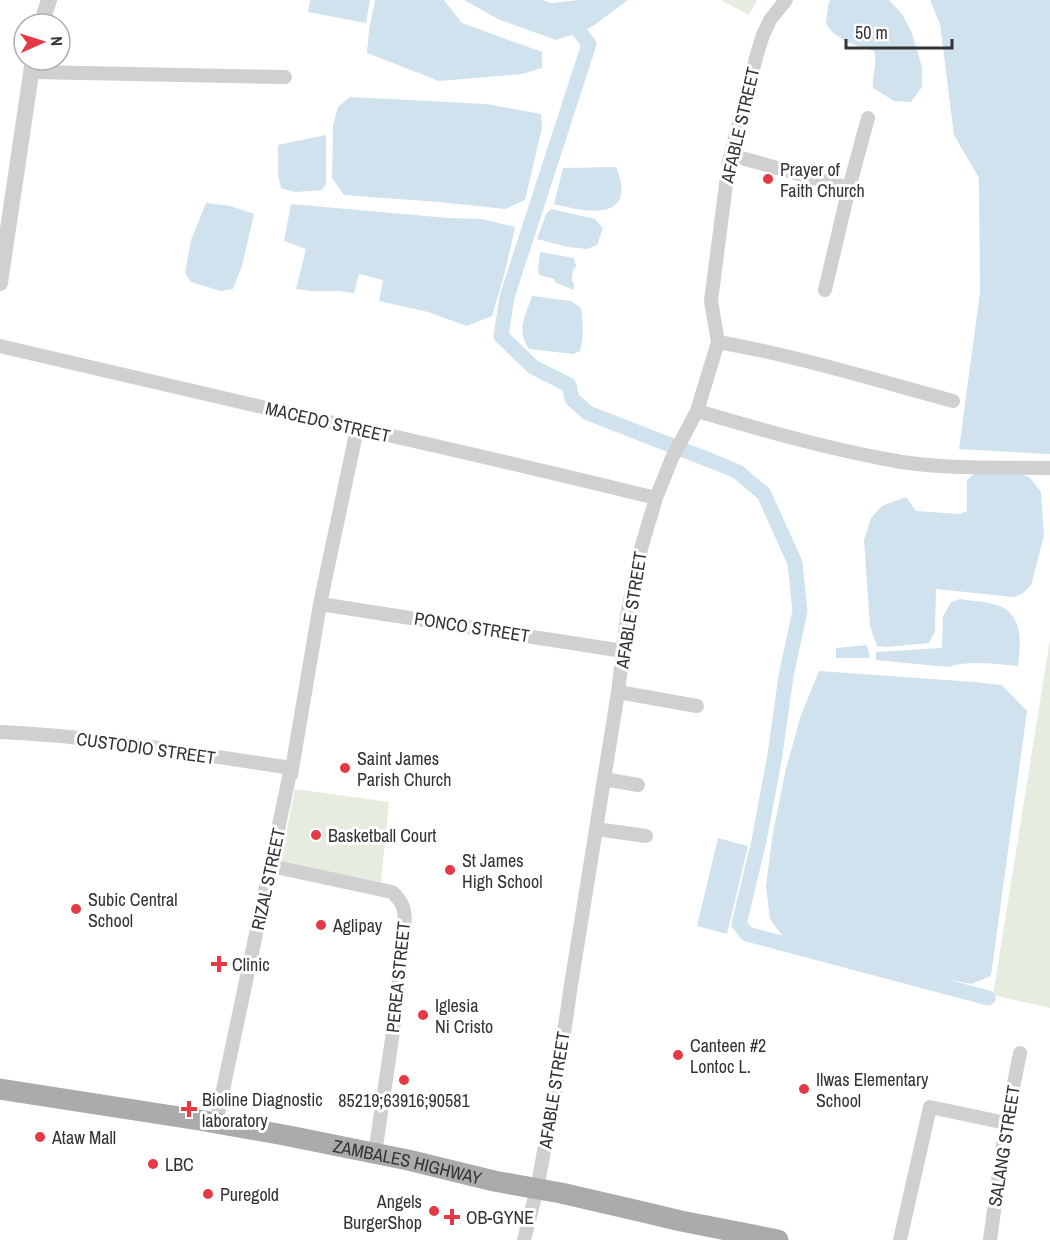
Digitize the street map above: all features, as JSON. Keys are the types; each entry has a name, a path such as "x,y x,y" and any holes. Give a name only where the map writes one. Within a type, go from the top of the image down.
{"main road":[{"name":"ZAMBALES HIGHWAY","path":"0,1089 216,1123 375,1153 481,1178 778,1240"}],"street":[{"name":"AFABLE STREET","path":"524,1240 537,1189 557,1081 570,984 618,692 627,616 640,552 656,498 672,458 697,411 718,342 711,301 730,155 763,35 770,20 786,0"},
{"path":"72,68 285,77"},
{"path":"0,283 32,72"},
{"path":"825,290 868,118"},
{"path":"730,155 849,188"},
{"path":"718,342 776,354 953,400"},
{"name":"MACEDO STREET","path":"0,346 656,498"},
{"path":"697,411 789,437 885,459 945,467 1050,468"},
{"name":"RIZAL STREET","path":"216,1123 291,772 320,604 357,429"},
{"name":"PONCO STREET","path":"320,604 623,651"},
{"path":"618,692 697,706"},
{"name":"CUSTODIO STREET","path":"0,732 99,741 291,772"},
{"path":"604,779 638,785"},
{"path":"596,829 646,836"},
{"name":"PEREA STREET","path":"271,866 392,892 403,904 405,926 375,1153"},
{"name":"SALANG STREET","path":"990,1240 1006,1123 1020,1053"},
{"path":"900,1240 930,1107 1006,1123"}],"shaded area":[{"path":"721,0 757,0 749,15"},
{"path":"1050,639 1050,1008 993,995"},
{"path":"295,789 389,802 381,882 280,864"}],"water":[{"path":"310,0 370,0 366,23 308,12"},
{"path":"375,0 444,0 462,23 542,52 542,68 522,74 439,81 367,53"},
{"path":"464,0 542,0 552,3 579,0 628,0 593,26 556,40 500,20"},
{"path":"830,0 889,0 902,14 912,33 922,67 922,87 911,102 894,101 873,88 874,51 847,42 831,30 826,24"},
{"path":"930,0 1050,0 1050,454 959,449 980,292 979,178 954,135 940,24"},
{"path":"350,97 486,104 541,114 542,128 525,200 505,209 344,195 332,178 333,126 338,107"},
{"path":"326,135 326,184 322,190 295,192 281,188 278,175 278,145"},
{"path":"616,167 621,195 611,208 592,211 554,204 563,168"},
{"path":"206,203 231,206 254,214 242,266 233,289 221,291 191,282 185,273 191,240"},
{"path":"291,204 482,219 515,227 492,316 467,326 428,312 379,301 383,280 359,274 354,293 296,289 306,249 284,241"},
{"path":"551,209 595,219 603,228 597,245 587,249 537,239 546,214"},
{"path":"540,252 574,258 576,266 573,270 572,281 574,290 556,283 554,279 539,275"},
{"path":"532,296 571,301 581,308 583,330 580,351 573,354 529,349 522,329"},
{"path":"977,471 1017,472 1030,478 1041,492 1044,536 1031,585 1022,594 1014,597 936,589 935,631 929,643 877,646 870,626 864,540 871,518 882,506 906,497 916,511 960,514 967,511 967,480"},
{"path":"960,599 993,604 1010,613 1015,620 1020,638 1018,666 974,663 948,667 876,660 876,652 942,648 943,617 951,602"},
{"path":"867,645 870,658 836,658 836,648"},
{"path":"819,671 1002,685 1027,711 991,976 971,984 899,970 784,938 770,919 766,886 773,832 786,769 801,715"},
{"path":"718,838 748,846 727,934 697,926"}],"waterway":[{"path":"572,22 589,44 507,297 501,336 533,367 569,385 572,399 588,413 738,472 764,494 795,563 800,611 786,676 775,755 759,841 739,924 747,934 988,998"}],"place":[{"name":"Prayer of Faith Church","path":"768,179"},
{"name":"Saint James Parish Church","path":"345,768"},
{"name":"Basketball Court","path":"316,835"},
{"name":"St James High School","path":"450,870"},
{"name":"Subic Central School","path":"76,909"},
{"name":"Aglipay","path":"321,925"},
{"name":"Clinic","path":"219,964"},
{"name":"Iglesia Ni Cristo","path":"423,1015"},
{"name":"Canteen #2 Lontoc L.","path":"678,1055"},
{"name":"85219;63916;90581","path":"404,1080"},
{"name":"Ilwas Elementary School","path":"804,1089"},
{"name":"Bioline Diagnostic laboratory","path":"189,1109"},
{"name":"Ataw Mall","path":"40,1137"},
{"name":"LBC","path":"153,1164"},
{"name":"Puregold","path":"208,1194"},
{"name":"Angels BurgerShop","path":"434,1211"},
{"name":"OB-GYNE","path":"452,1217"}]}
